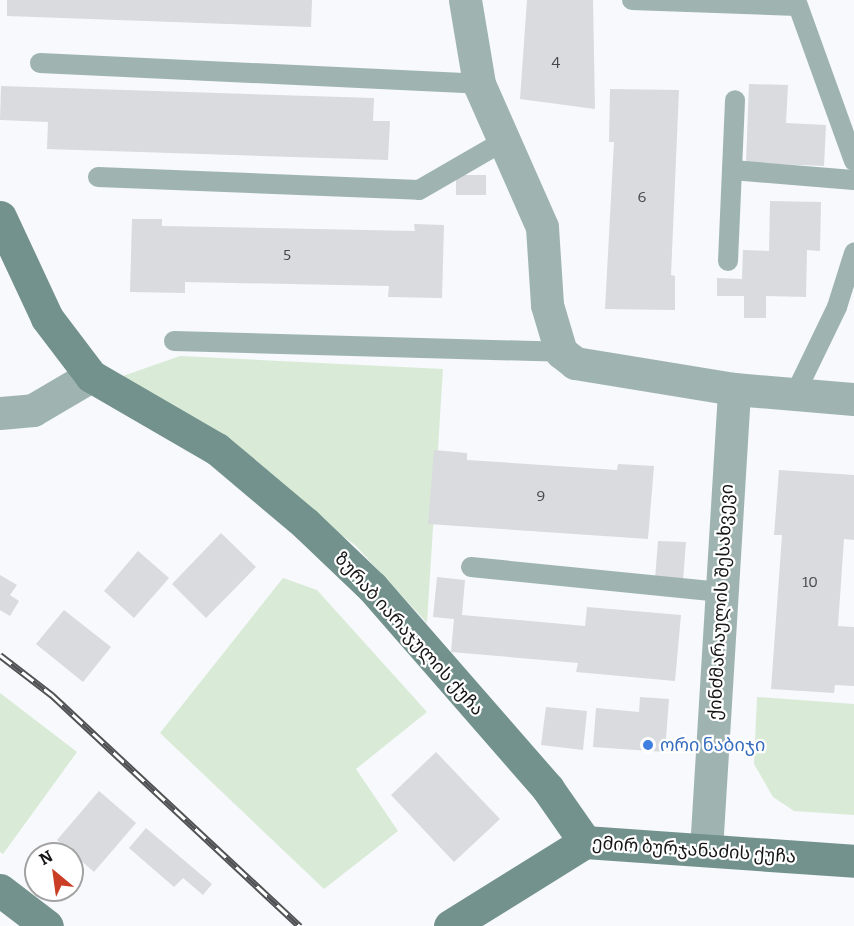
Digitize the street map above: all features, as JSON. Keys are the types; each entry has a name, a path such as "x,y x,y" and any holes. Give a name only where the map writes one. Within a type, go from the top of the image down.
{"main road":[{"name":"ზურაბ იარაჯულის ქუჩა","path":"0,217 47,318 91,376 217,449 306,524 372,587 548,789 585,842"},
{"name":"ემირ ბურჯანაძის ქუჩა","path":"450,926 585,842 854,861"},
{"path":"0,890 47,926"}],"street":[{"path":"465,0 479,84 502,142 542,227 547,305 561,352 575,363 734,389 854,399"},
{"path":"0,413 33,410 91,376"},
{"name":"ქინძმარაულის შესახვევი","path":"706,850 734,389"}],"lane":[{"path":"632,0 796,3 854,161"},
{"path":"40,63 479,84"},
{"path":"728,261 735,100"},
{"path":"98,177 419,190 502,142"},
{"path":"732,170 854,180"},
{"path":"795,393 837,307 854,253"},
{"path":"174,341 561,352"},
{"path":"471,567 721,592"}],"green space":[{"path":"180,356 443,369 427,623 355,545 120,377"},
{"path":"283,578 317,590 427,712 356,769 398,831 324,889 160,733"},
{"path":"0,693 77,752 3,854 0,852"},
{"path":"757,697 854,704 854,815 794,811 773,797 754,764"}],"building":[{"path":"7,0 312,0 311,27 7,16"},
{"path":"527,0 593,0 595,109 520,99"},
{"path":"749,84 788,85 786,123 826,125 824,166 746,163"},
{"path":"1,86 374,98 373,121 390,121 388,160 47,149 48,122 0,120"},
{"path":"610,89 679,90 671,275 675,276 675,310 605,309 614,142 609,142"},
{"path":"456,175 486,175 486,195 456,195"},
{"path":"770,201 821,202 820,251 807,250 806,297 766,296 766,318 744,318 744,296 717,296 717,278 742,279 743,250 769,251"},
{"path":"132,219 162,219 162,226 415,231 414,224 444,225 442,298 388,297 389,286 185,282 185,293 130,292"},
{"path":"434,450 467,453 467,460 617,470 618,464 654,466 648,539 428,524"},
{"path":"779,470 854,475 854,540 844,539 838,626 854,627 854,686 835,685 834,693 771,689 782,535 774,535"},
{"path":"221,533 256,567 206,618 172,584"},
{"path":"658,541 686,542 683,581 655,579"},
{"path":"138,551 169,578 134,618 104,591"},
{"path":"0,575 17,585 10,595 19,601 10,616 0,610"},
{"path":"437,577 465,580 462,615 585,626 587,607 681,615 675,681 576,672 578,663 451,652 454,619 433,617"},
{"path":"64,610 111,647 83,682 36,644"},
{"path":"640,697 669,699 665,752 593,747 596,708 639,712"},
{"path":"546,707 587,711 583,750 541,745"},
{"path":"436,752 500,819 454,862 391,795"},
{"path":"99,791 136,823 94,872 84,863 84,842 59,842 57,840"},
{"path":"146,828 212,884 203,895 183,878 174,887 129,848"}],"railway":[{"path":"0,655 52,695 300,926"}],"place":[{"name":"ორი ნაბიჯი","path":"648,745"}]}
